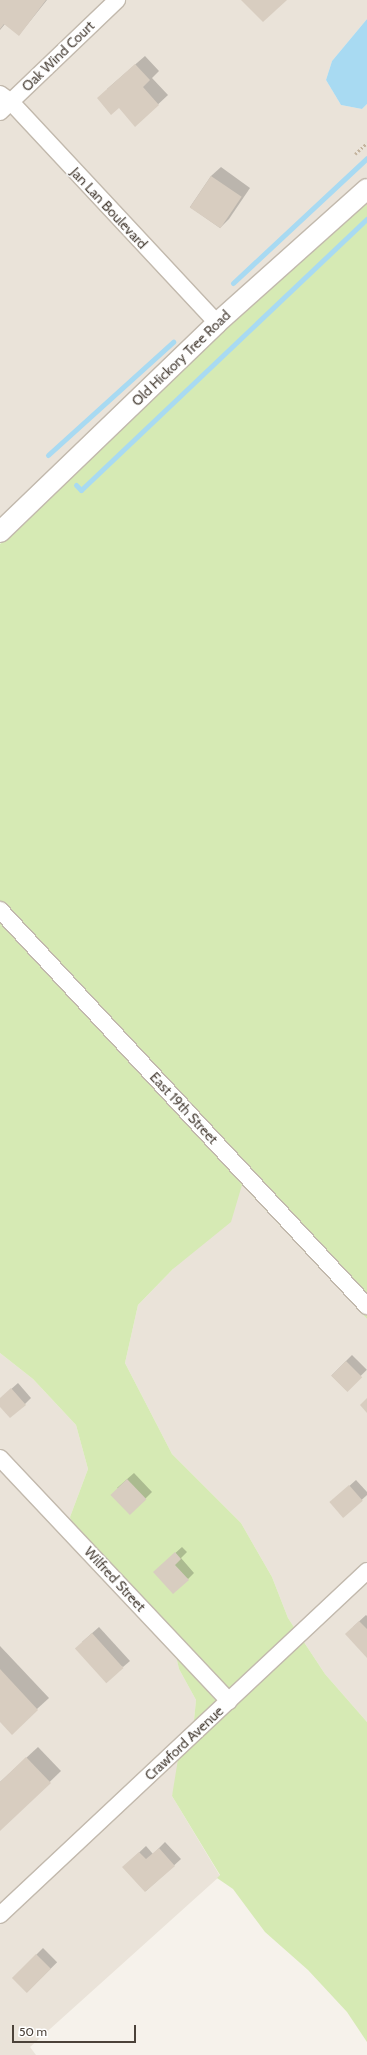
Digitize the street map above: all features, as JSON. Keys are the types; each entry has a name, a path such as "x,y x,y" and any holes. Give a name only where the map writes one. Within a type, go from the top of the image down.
{"street":[{"name":"Oak Wind Court","path":"4,103 117,0"},
{"name":"Jan Lan Boulevard","path":"4,103 217,323"},
{"name":"Old Hickory Tree Road","path":"0,532 217,323 367,189"},
{"name":"East 19th Street","path":"0,910 367,1306"},
{"name":"Wilfred Street","path":"0,1458 229,1701"},
{"name":"Crawford Avenue","path":"0,1915 367,1571"}],"path":[{"path":"355,154 367,143"}],"shaded area":[{"path":"0,0 367,0 367,19 332,61 326,80 341,105 362,109 367,104 367,177 211,317 0,520"},
{"path":"242,1185 367,1319 367,1722 325,1674 288,1618 272,1577 241,1523 172,1454 125,1363 138,1305 173,1269"},
{"path":"0,1353 33,1379 76,1425 88,1469 70,1517 173,1643 179,1669 196,1700 193,1730 172,1796 220,1876 30,2047 36,2055 0,2055"}],"green space":[{"path":"367,202 367,1319 242,1185 231,1222 173,1269 138,1305 125,1363 172,1454 241,1523 272,1577 288,1618 325,1674 367,1722 367,2042 347,2012 308,1970 265,1932 233,1889 217,1878 220,1875 172,1796 179,1753 193,1730 196,1700 179,1669 173,1643 84,1556 70,1517 88,1469 76,1425 33,1379 0,1353 0,544 223,329"}],"water":[{"path":"367,19 367,104 362,109 341,105 326,80 332,61"}],"building":[{"path":"0,0 46,0 19,36 4,24 0,29"},
{"path":"241,0 287,0 263,22"},
{"path":"135,64 150,80 143,87 159,105 135,127 119,108 111,115 97,98"},
{"path":"211,176 242,197 220,228 190,208"},
{"path":"346,1361 362,1377 347,1392 331,1376"},
{"path":"11,1388 26,1405 10,1418 0,1407 0,1398"},
{"path":"367,1398 367,1413 360,1405"},
{"path":"127,1479 146,1499 130,1515 110,1495"},
{"path":"349,1485 363,1501 343,1518 329,1502"},
{"path":"175,1552 181,1559 175,1565 189,1580 173,1594 153,1572"},
{"path":"359,1621 367,1629 367,1658 345,1634"},
{"path":"92,1633 123,1668 106,1683 75,1648"},
{"path":"0,1669 38,1710 12,1735 0,1722"},
{"path":"26,1757 51,1783 0,1831 0,1782"},
{"path":"159,1848 175,1866 145,1892 122,1867 139,1852 146,1859"},
{"path":"36,1954 51,1969 27,1993 12,1978"}],"waterway":[{"path":"233,283 367,158"},
{"path":"76,485 81,490 367,219"},
{"path":"48,455 173,342"}]}
